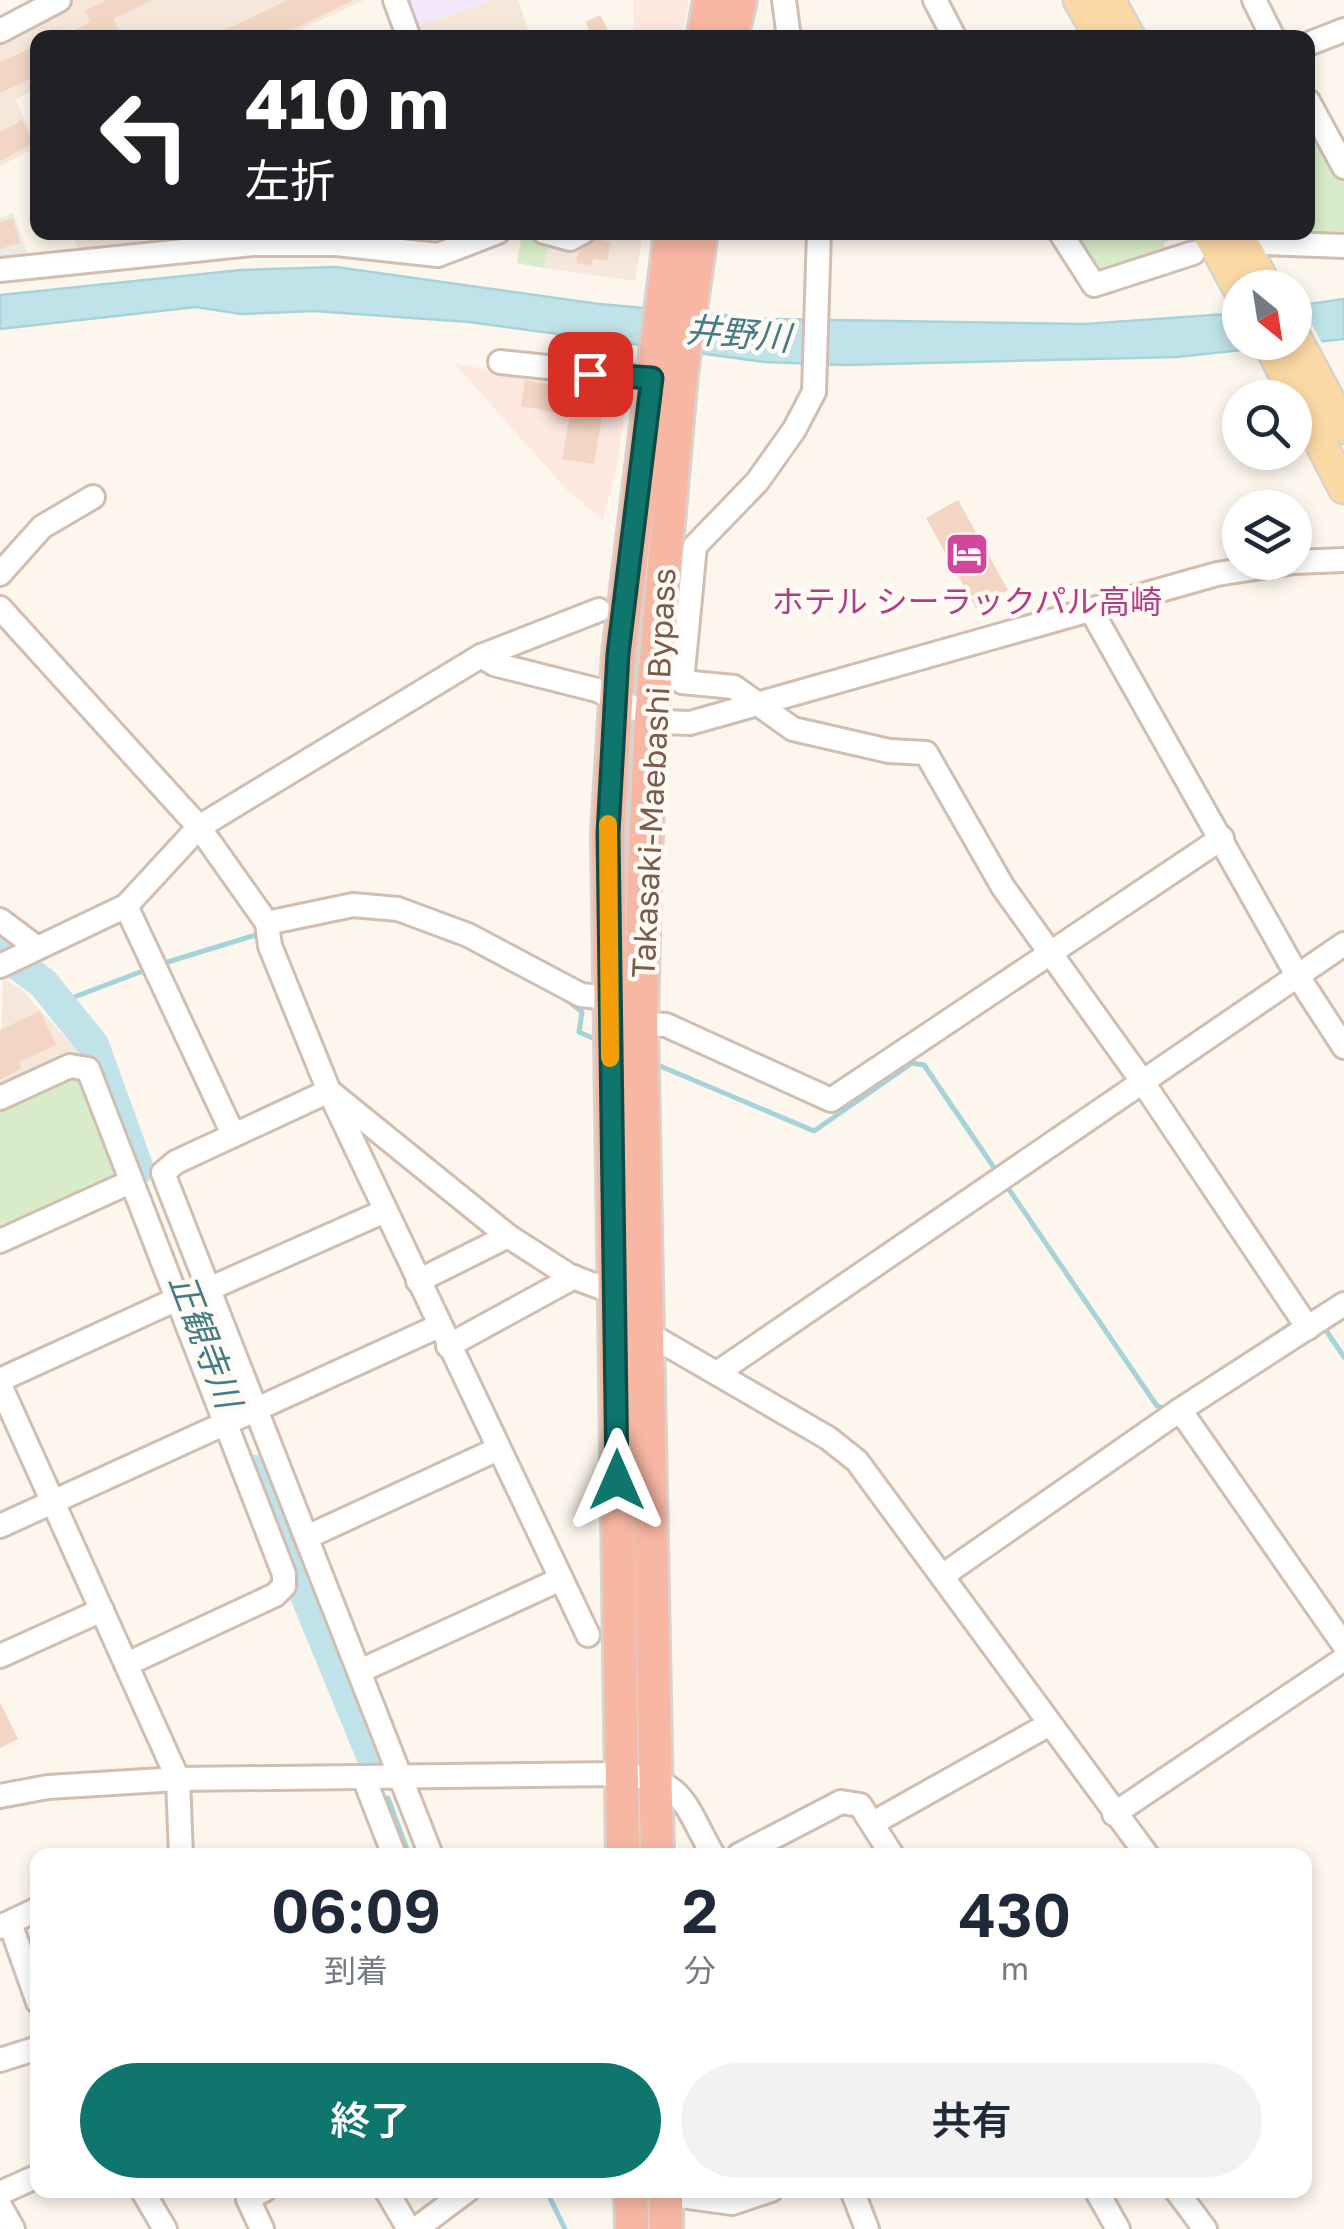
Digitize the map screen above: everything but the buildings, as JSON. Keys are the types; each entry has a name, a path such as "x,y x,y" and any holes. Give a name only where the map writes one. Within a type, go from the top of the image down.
{"highway":[{"path":"704,30 710,0"},
{"path":"733,30 740,0"},
{"name":"Takasaki-Maebashi Bypass","path":"673,240 677,294"},
{"name":"Takasaki-Maebashi Bypass","path":"623,1848 608,833 615,699 662,373 677,294 698,240"},
{"name":"Takasaki-Maebashi Bypass","path":"658,1848 641,1024 662,373"},
{"path":"631,2198 632,2229"},
{"path":"666,2198 666,2229"}],"main road":[{"path":"1080,0 1097,30"},
{"path":"1109,0 1126,30"},
{"path":"1249,240 1251,270"},
{"path":"1201,243 1232,270"},
{"path":"1287,360 1344,428"},
{"path":"1298,360 1344,488"}],"street":[{"path":"0,31 59,0"},
{"path":"395,0 406,30"},
{"path":"784,0 788,30"},
{"path":"935,0 949,30"},
{"path":"1254,0 1269,30"},
{"path":"1315,41 1344,30"},
{"path":"1315,114 1343,164"},
{"path":"0,270 196,240 322,243 438,255 477,240"},
{"path":"825,240 815,385 794,430 756,482 695,546 682,682 734,687 793,730 888,752 926,753 1002,887 1142,1081 1308,1328"},
{"path":"1065,240 1094,285 1201,243"},
{"path":"1273,240 1344,246"},
{"path":"500,362 662,373"},
{"path":"0,574 42,526 93,497"},
{"path":"1312,561 1344,560"},
{"path":"482,656 494,664 615,699 651,718 690,723 1222,573"},
{"path":"0,608 199,827 268,930 329,1090 588,1635"},
{"path":"0,966 126,906 199,827 482,656 599,610"},
{"path":"1091,610 1297,975 1344,1047"},
{"path":"641,1024 666,1025 831,1100 1222,838"},
{"path":"126,906 233,1134"},
{"path":"268,930 353,906 398,909 468,934 581,995 609,998"},
{"path":"0,920 31,950"},
{"path":"717,1374 1344,944"},
{"path":"0,1098 70,1066 88,1069 175,1300 307,1537 429,1848"},
{"path":"127,1664 275,1595 284,1586 211,1288 163,1174 176,1162 329,1090"},
{"path":"329,1090 508,1236 574,1277 616,1293"},
{"path":"0,1241 128,1183"},
{"path":"211,1288 385,1211"},
{"path":"418,1281 508,1236"},
{"path":"0,1526 240,1416 444,1336 574,1277"},
{"path":"175,1300 0,1382 178,1779 181,1848"},
{"path":"942,1576 1180,1410 1344,1304"},
{"path":"647,1333 828,1438 857,1461 1141,1848"},
{"path":"1180,1410 1344,1645"},
{"path":"307,1537 498,1450"},
{"path":"360,1671 562,1579"},
{"path":"0,1656 102,1610"},
{"path":"1114,1814 1344,1659"},
{"path":"873,1824 1048,1725"},
{"path":"4,1796 178,1779 619,1774 655,1777 676,1789 708,1848"},
{"path":"364,1778 391,1848"},
{"path":"752,1848 841,1802 860,1805 888,1848"},
{"path":"30,1913 5,1925 30,1983"},
{"path":"0,2060 30,2051"},
{"path":"0,2193 30,2180"},
{"path":"147,2198 166,2229"},
{"path":"248,2198 262,2229"},
{"path":"392,2198 413,2229 457,2198"},
{"path":"702,2198 732,2203 747,2198"},
{"path":"855,2198 868,2229"},
{"path":"1101,2198 1118,2229"},
{"path":"1182,2198 1206,2229"},
{"path":"0,2206 12,2229"}],"shaded area":[{"path":"73,0 364,0 300,30 30,30 30,91 16,100 30,131 30,151 0,166 0,38"},
{"path":"400,0 493,0 409,28"},
{"path":"493,0 518,0 529,30 410,30"},
{"path":"633,0 689,0 683,30 634,30"},
{"path":"13,213 31,261 0,265 0,218"},
{"path":"75,240 182,240 181,242 78,254"},
{"path":"229,240 403,240 400,246"},
{"path":"550,240 642,240 635,281 544,268"},
{"path":"455,364 608,389 628,388 617,467 603,520 567,490"},
{"path":"3,979 21,989 79,1053 0,1090"}],"green space":[{"path":"1320,135 1344,182 1344,238 1315,237 1315,138"},
{"path":"521,240 550,240 544,268 517,263"},
{"path":"1072,240 1171,240 1164,243 1166,254 1096,277"},
{"path":"69,1075 82,1080 117,1172 112,1183 0,1235 0,1107"}],"water":[{"name":"井野川","path":"336,267 599,304 770,319 1085,324 1222,314 1222,352 1177,357 844,365 765,362 469,322 314,311 241,314 196,307 0,329 0,295 241,270"},
{"path":"1344,299 1344,339 1312,342 1312,304"}],"pier":[{"path":"1312,324 1324,347 1312,348"}],"waterway":[{"path":"158,965 262,933"},
{"name":"正観寺川","path":"0,951 43,983 93,1045 138,1169"},
{"path":"61,1002 148,969"},
{"path":"563,997 582,1012 579,1032 597,1040"},
{"path":"653,1063 814,1131 912,1063 924,1065 997,1172"},
{"path":"1006,1185 1157,1406 1168,1409"},
{"path":"1251,1351 1295,1321"},
{"path":"1323,1326 1344,1357"},
{"name":"正観寺川","path":"255,1471 373,1758"},
{"name":"正観寺川","path":"388,1798 406,1848"},
{"name":"正観寺川","path":"550,2198 565,2229"}],"slow traffic":[{"path":"608,824 610,1058"}],"place":[{"name":"ホテル シーラックパル高崎","path":"967,554"}],"route":[{"path":"590,374 652,378 618,654 608,833 617,1480"}]}
